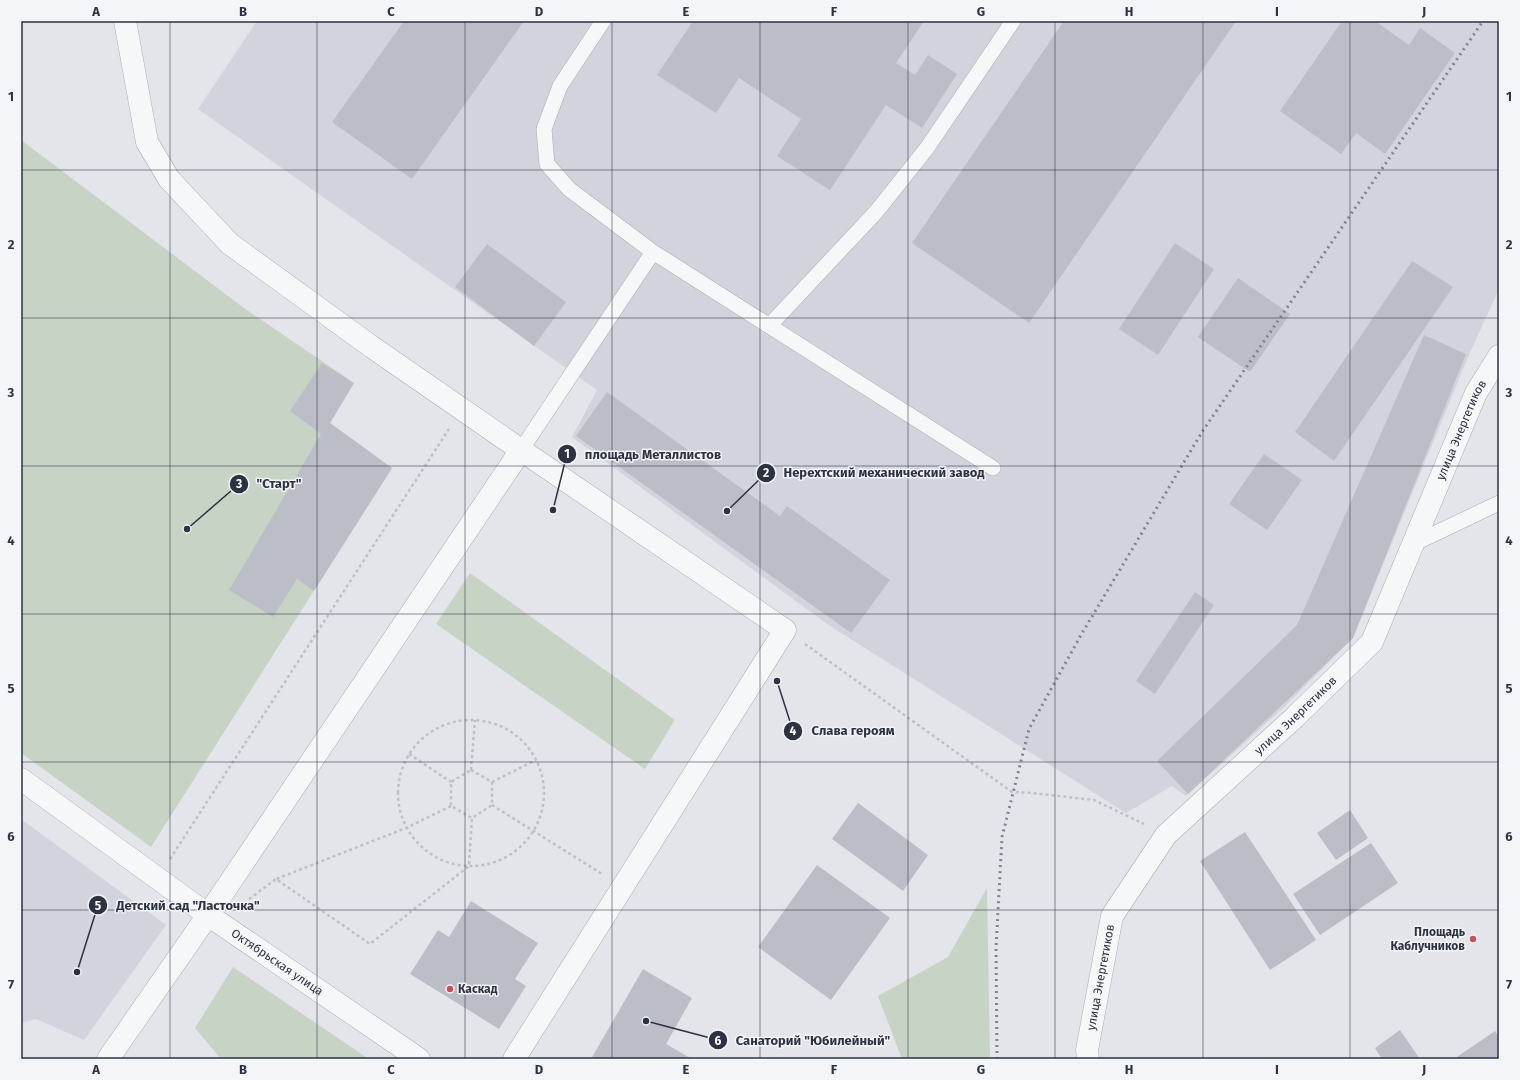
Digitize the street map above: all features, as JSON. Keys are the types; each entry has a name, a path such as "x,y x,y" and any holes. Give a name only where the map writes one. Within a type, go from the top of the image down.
{"street":[{"path":"125,21 147,142 169,179 230,244 372,347 785,630 514,1059"},
{"name":"улица Энергетиков","path":"1088,1059 1087,1050 1112,916 1166,835 1294,718 1372,642 1476,393 1499,356"},
{"path":"108,1059 208,915 521,450"},
{"name":"Октябрьская улица","path":"21,778 208,915 419,1059"}],"lane":[{"path":"603,21 560,86 544,129 547,164 569,189 653,252 993,468"},
{"path":"769,326 876,212 927,148 1013,21"},
{"path":"521,450 653,252"},
{"path":"1413,544 1499,503"}],"path":[{"path":"170,859 449,429"},
{"path":"785,630 1012,792 1094,800 1166,835"},
{"path":"471,770 475,720"},
{"path":"475,720 494,723 511,732 526,744 536,760 544,783 543,808 534,830 522,846 506,857 488,864 468,866 444,861 422,848 406,828 400,810 398,790 401,771 409,754 421,739 437,728 455,721 475,720"},
{"path":"409,754 452,782"},
{"path":"492,782 536,760"},
{"path":"452,782 471,770"},
{"path":"471,770 492,782"},
{"path":"450,806 452,782"},
{"path":"492,782 492,805"},
{"path":"492,805 623,887"},
{"path":"472,818 492,805"},
{"path":"246,902 276,879 406,828 450,806"},
{"path":"450,806 472,818"},
{"path":"276,879 370,944 468,866 472,818"}],"shaded area":[{"path":"257,21 1499,21 1499,289 1468,357 1353,638 1285,706 1186,796 1172,786 1126,813 830,626 572,437 597,390 198,109"},
{"path":"21,819 166,925 84,1040 36,1019 21,1023"}],"green space":[{"path":"21,140 244,308 354,383 330,423 392,468 151,847 21,753"},
{"path":"470,573 675,720 645,769 436,624"},
{"path":"987,888 990,1059 902,1059 878,996 948,957"},
{"path":"233,967 369,1059 221,1059 195,1028"}],"building":[{"path":"404,21 524,21 412,179 332,122"},
{"path":"693,21 924,21 896,63 915,75 928,55 957,74 922,128 886,105 830,190 777,156 801,119 739,78 716,113 657,75"},
{"path":"1064,21 1236,21 1029,323 912,243"},
{"path":"1342,21 1375,21 1409,45 1420,28 1455,53 1385,154 1356,133 1341,154 1280,111"},
{"path":"1175,243 1214,269 1158,355 1119,329"},
{"path":"487,244 566,302 534,346 455,287"},
{"path":"1412,261 1453,287 1334,461 1295,432"},
{"path":"1238,278 1290,314 1250,372 1198,337"},
{"path":"1424,335 1466,354 1353,638 1188,794 1157,761 1297,625"},
{"path":"322,363 354,383 330,423 392,468 314,591 297,579 273,617 229,590 321,434 290,411"},
{"path":"607,392 780,516 787,506 890,580 851,633 576,436"},
{"path":"1264,454 1302,480 1267,530 1229,504"},
{"path":"1195,592 1214,605 1155,694 1136,681"},
{"path":"858,803 928,855 903,891 832,839"},
{"path":"1350,810 1368,838 1336,860 1317,833"},
{"path":"1245,832 1316,940 1270,970 1200,861"},
{"path":"1371,843 1398,883 1320,935 1293,894"},
{"path":"817,865 890,918 831,1000 758,947"},
{"path":"471,901 538,943 515,979 526,986 499,1029 410,974 438,930 449,937"},
{"path":"643,969 692,998 666,1044 692,1059 591,1059"},
{"path":"1400,1030 1420,1059 1382,1059 1375,1048"},
{"path":"1495,1031 1499,1037 1499,1059 1454,1059"}],"railway":[{"path":"997,1059 996,948 1002,837 1029,729 1081,635 1202,432 1483,21"}],"place":[{"name":"площадь Металлистов","path":"553,510"},
{"name":"Нерехтский механический завод","path":"727,511"},
{"name":"\"Старт\"","path":"187,529"},
{"name":"Слава героям","path":"777,681"},
{"name":"Площадь Каблучников","path":"1473,939"},
{"name":"Детский сад \"Ласточка\"","path":"77,972"},
{"name":"Каскад","path":"450,989"},
{"name":"Санаторий \"Юбилейный\"","path":"646,1021"}]}
